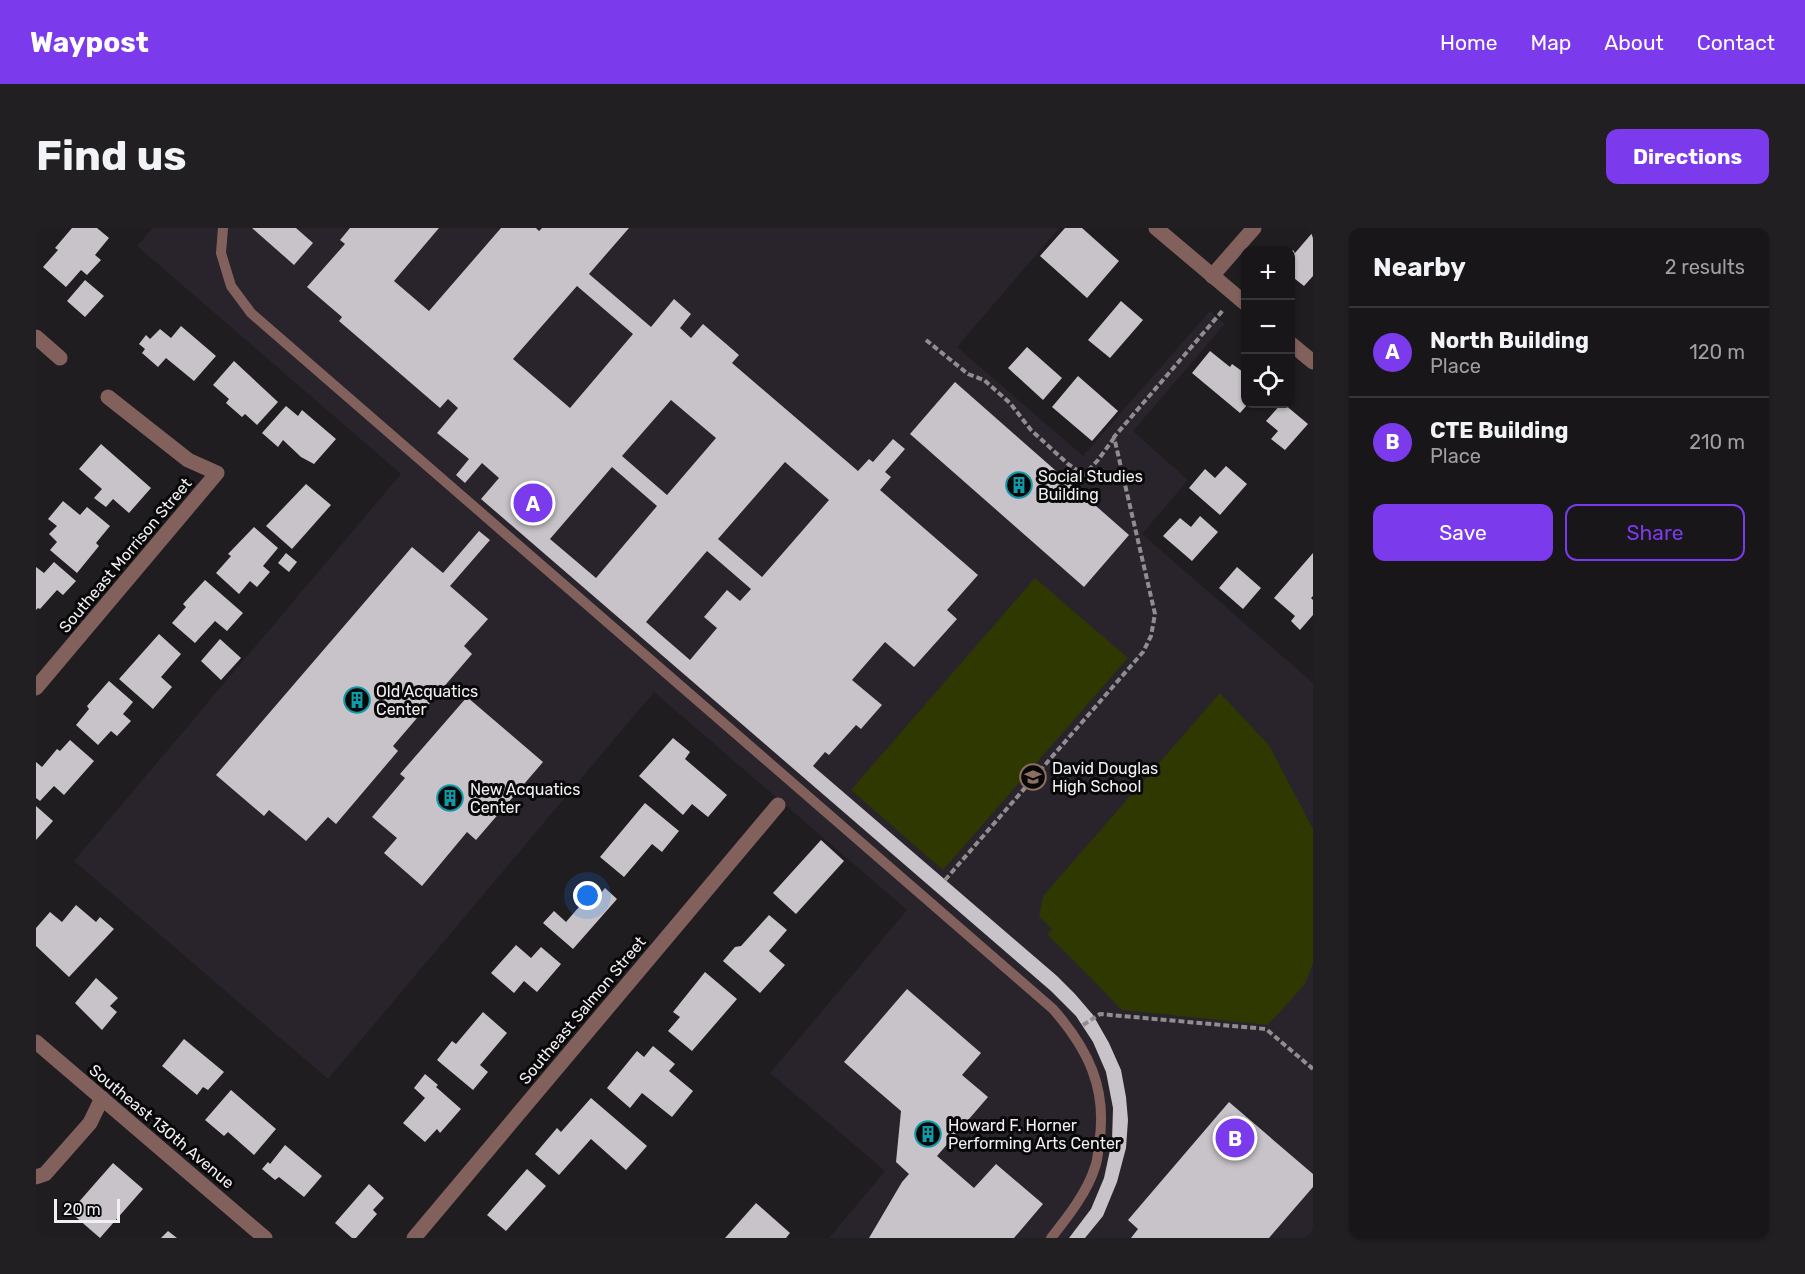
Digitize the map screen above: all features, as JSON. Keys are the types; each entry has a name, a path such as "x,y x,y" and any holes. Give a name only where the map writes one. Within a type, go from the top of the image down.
{"street":[{"path":"1156,228 1241,300"},
{"path":"1212,276 1254,228"},
{"path":"36,337 60,358"},
{"path":"1295,347 1313,362"},
{"name":"Southeast Morrison Street","path":"36,688 218,473 188,460 108,397"},
{"name":"Southeast Salmon Street","path":"414,1238 778,805"},
{"name":"Southeast 130th Avenue","path":"36,1042 265,1238"},
{"path":"36,1178 45,1174 90,1123 102,1098"}],"lane":[{"path":"223,228 221,253 231,286 251,313 1053,1009 1073,1032 1089,1060 1100,1091 1102,1127 1095,1167 1077,1202 1052,1238"}],"path":[{"path":"926,340 968,374 984,380 1010,404 1031,429 1068,464 1084,475 1114,437 1241,300"},
{"path":"945,880 1143,652 1151,636 1155,614 1114,437"},
{"path":"1073,1032 1100,1014 1266,1029 1313,1069"}],"shaded area":[{"name":"David Douglas High School","path":"153,228 1059,228 957,347 1083,456 1210,311 1225,324 1133,431 1188,480 1142,534 1313,683 1313,1238 829,1238 885,1171 770,1073 907,910 654,692 328,1079 74,861 401,474 137,246"}],"green space":[{"path":"1035,578 1128,658 943,870 851,790"},
{"path":"1220,693 1269,745 1313,829 1313,963 1305,984 1268,1025 1122,1010 1047,934 1052,929 1039,916 1043,896"}],"building":[{"path":"72,228 97,228 109,238 95,255 101,260 87,275 81,270 66,287 43,267 58,250 55,248"},
{"path":"252,228 296,228 313,243 294,265"},
{"path":"350,228 439,228 394,281 429,311 501,228 536,228 539,231 542,228 629,228 589,274 651,327 674,299 691,314 680,328 691,338 703,324 739,355 732,363 858,471 869,459 873,462 893,439 905,449 885,472 891,477 880,490 978,575 947,610 957,619 914,667 885,642 852,680 882,705 861,729 856,725 829,755 825,752 813,766 1057,976 1093,1015 1121,1070 1128,1120 1126,1148 1117,1182 1103,1216 1085,1238 1069,1238 1091,1209 1104,1178 1112,1141 1113,1108 1106,1072 1093,1042 1076,1016 1051,991 481,499 499,478 482,463 465,483 456,475 469,459 437,433 458,408 448,399 440,408 339,321 342,317 307,287 345,244 340,240","holes":["577,286 633,334 570,408 513,359","671,400 716,438 667,495 622,456","785,462 829,500 762,577 718,539","612,467 657,506 596,578 550,539","707,551 751,589 740,601 727,590 704,617 717,628 690,660 646,622"]},
{"path":"1065,228 1082,228 1119,261 1087,298 1040,256"},
{"path":"1313,232 1313,276 1304,286 1295,279 1295,253"},
{"path":"85,280 104,296 85,317 67,301"},
{"path":"1121,301 1143,320 1110,358 1088,340"},
{"path":"181,326 216,356 194,381 166,358 158,367 142,353 145,349 139,344 146,335 150,339 160,329 171,338"},
{"path":"1027,347 1062,378 1043,400 1008,368"},
{"path":"1210,351 1230,367 1232,364 1241,370 1241,408 1244,408 1240,413 1192,373"},
{"path":"234,361 278,402 257,425 245,414 242,417 226,403 229,399 213,385"},
{"path":"1078,376 1118,411 1092,441 1052,407"},
{"name":"Social Studies Building","path":"955,382 1129,535 1084,587 910,434"},
{"path":"286,406 298,416 302,410 336,439 314,464 301,457 283,440 278,447 262,433"},
{"path":"1277,408 1289,408 1308,424 1285,450 1271,439 1278,431 1266,421"},
{"path":"101,444 151,488 129,513 113,499 106,507 94,498 102,489 79,469"},
{"path":"1226,466 1247,484 1220,515 1189,488 1205,469 1215,478"},
{"path":"306,484 331,505 292,549 266,526"},
{"path":"63,501 80,515 87,507 110,526 96,543 99,546 77,573 50,550 57,542 49,534 57,526 48,519"},
{"path":"1200,516 1218,532 1192,561 1163,536 1180,518 1191,527"},
{"path":"254,527 278,548 263,566 270,572 257,587 250,581 239,594 216,573 231,556 228,554"},
{"name":"Old Acquatics Center","path":"479,531 490,540 450,586 488,619 464,646 472,654 393,746 398,751 336,824 328,817 306,841 269,810 264,816 216,775 412,547 443,573"},
{"path":"286,553 297,562 289,572 278,563"},
{"path":"1313,553 1313,596 1311,598 1313,615 1300,630 1291,621 1295,616 1274,598"},
{"path":"54,562 76,581 63,595 57,590 40,609 36,610 36,567 44,573"},
{"path":"1237,567 1261,588 1243,609 1219,588"},
{"path":"205,580 243,613 227,631 215,621 195,643 172,623 186,607 183,604"},
{"path":"159,634 181,654 161,677 172,687 153,709 119,679"},
{"path":"220,639 241,658 221,680 201,661"},
{"path":"109,681 133,702 123,714 131,721 117,736 111,731 98,745 76,725 89,709 87,706"},
{"name":"New Acquatics Center","path":"467,697 543,762 476,840 467,832 422,886 384,853 397,838 372,817 405,778 400,774"},
{"path":"673,738 690,752 685,759 727,795 708,817 692,804 683,815 639,776"},
{"path":"70,740 94,761 64,795 54,786 40,801 36,798 36,762 42,767 57,749 60,751"},
{"path":"645,803 679,831 662,852 652,844 624,877 600,857"},
{"path":"36,806 53,821 36,840"},
{"path":"821,840 844,861 796,914 773,893"},
{"path":"605,888 617,899 573,949 543,923 554,911 566,922 584,901 590,906"},
{"path":"76,905 96,922 100,917 114,929 69,977 36,946 36,928 50,912 62,922"},
{"path":"769,915 787,930 769,951 785,965 760,993 723,961 735,947 741,946"},
{"path":"516,945 531,958 541,947 561,964 537,992 524,981 514,993 491,973"},
{"path":"705,972 737,999 692,1051 668,1031 680,1017 673,1012"},
{"path":"96,978 118,998 110,1006 117,1012 102,1030 75,1003"},
{"name":"Howard F. Horner Performing Arts Center","path":"907,989 981,1053 962,1075 988,1097 937,1156 974,1188 996,1164 1043,1204 1014,1238 869,1238 909,1174 896,1162 901,1111 844,1062"},
{"path":"483,1012 507,1033 480,1065 488,1072 473,1090 437,1060 452,1041 456,1044"},
{"path":"184,1039 224,1072 208,1090 203,1087 197,1095 162,1066"},
{"path":"653,1046 675,1064 669,1071 693,1091 672,1117 642,1093 630,1108 607,1088 637,1051 644,1057"},
{"path":"425,1074 461,1109 440,1133 437,1129 425,1142 403,1123 425,1098 414,1088"},
{"path":"231,1090 276,1129 254,1155 228,1132 224,1136 205,1120"},
{"path":"591,1098 647,1146 626,1170 591,1139 559,1175 535,1154 557,1128 561,1132"},
{"path":"1229,1102 1313,1174 1313,1187 1269,1238 1131,1238 1138,1229 1128,1220"},
{"path":"285,1145 322,1176 304,1197 279,1177 275,1180 262,1169 268,1162 270,1164"},
{"path":"113,1163 143,1189 100,1238 70,1212"},
{"path":"527,1169 546,1186 506,1231 487,1215"},
{"path":"369,1184 384,1198 373,1210 377,1214 356,1238 352,1238 335,1223"},
{"path":"756,1203 790,1233 786,1238 725,1238"},
{"path":"168,1231 177,1238 161,1238"}],"place":[{"name":"Social Studies Building","path":"1019,485"},
{"name":"North Building","path":"533,503"},
{"name":"Old Acquatics Center","path":"357,700"},
{"name":"David Douglas High School","path":"1033,777"},
{"name":"New Acquatics Center","path":"450,798"},
{"name":"Howard F. Horner Performing Arts Center","path":"928,1134"},
{"name":"CTE Building","path":"1235,1138"}]}
